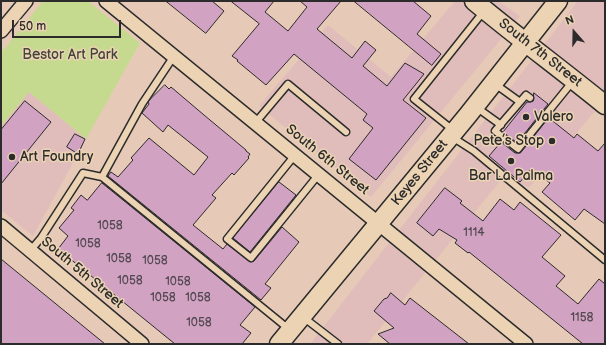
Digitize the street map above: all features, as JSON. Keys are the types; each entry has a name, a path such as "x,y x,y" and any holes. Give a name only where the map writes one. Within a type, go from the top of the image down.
{"main road":[{"name":"Keyes Street","path":"279,344 380,223 558,1"},
{"name":"South 7th Street","path":"480,6 605,105"}],"street":[{"path":"2,27 26,1"},
{"name":"South 6th Street","path":"106,1 380,223 526,344"},
{"name":"South 5th Street","path":"1,226 142,344"}],"lane":[{"path":"480,6 414,99 452,133 605,260"},
{"path":"102,176 142,104 174,56"},
{"path":"530,98 526,95 520,102 517,110 495,131 518,149 526,136 546,111 574,80"},
{"path":"493,83 520,102"},
{"path":"256,122 288,84 346,132"},
{"path":"475,106 505,123"},
{"path":"295,155 227,239 251,258 319,174"},
{"path":"30,251 41,238 83,173 102,176 290,330"},
{"path":"302,316 338,344"}],"shaded area":[{"path":"455,1 498,1 520,16 371,197 259,106 328,25 391,77"},
{"path":"578,1 605,1 605,102 590,117 553,161 549,163 530,187 501,180 367,344 310,344"},
{"path":"29,92 86,139 33,236 1,210 1,126"}],"green space":[{"name":"Bestor Art Park","path":"43,1 88,1 140,43 86,139 29,92 1,126 1,53"}],"building":[{"path":"166,1 212,1 224,11 206,33"},
{"path":"231,1 274,1 265,12 288,31 307,7 300,1 341,1 317,29 352,58 365,41 376,50 363,66 387,86 405,63 424,74 403,100 426,118 376,180 349,159 373,128 363,120 367,114 294,54 266,85 237,61 238,60 232,56 259,24"},
{"path":"354,1 413,1 431,16 417,34 441,54 432,65"},
{"path":"165,85 169,89 171,87 250,154 248,157 249,158 234,175 232,173 212,195 216,198 193,225 223,249 227,244 251,262 254,261 282,227 299,242 265,284 271,288 261,300 108,176 111,172 118,177 133,160 131,158 149,138 194,175 208,157 168,125 163,132 142,113 149,104 148,102"},
{"name":"Valero","path":"534,93 548,104 517,143 503,132 527,102 533,101"},
{"name":"Art Foundry","path":"25,101 51,122 1,184 1,130"},
{"path":"549,118 574,138 577,134 598,151 605,143 605,224 584,209 575,220 542,192 550,183 531,169 520,182 489,156 501,142 515,153 520,153"},
{"path":"75,134 85,139 78,154 67,147"},
{"path":"279,182 296,195 250,252 233,238"},
{"path":"102,183 255,307 240,325 251,333 242,344 175,344 58,249 68,236 59,228 74,210 71,208 81,195 87,200"},
{"path":"445,188 462,201 460,203 483,221 500,199 514,210 520,202 561,235 542,257 565,276 556,286 578,304 599,279 605,284 605,344 583,344 469,252 468,253 455,243 457,240 439,229 433,236 417,223"},
{"path":"1,259 105,344 1,344"},
{"path":"391,293 405,305 410,298 469,344 390,344 378,334 394,328 374,311"}],"place":[{"name":"Valero","path":"526,117"},
{"name":"Pete’s Stop","path":"552,141"},
{"name":"Art Foundry","path":"12,157"},
{"name":"Bar La Palma","path":"511,161"}]}
